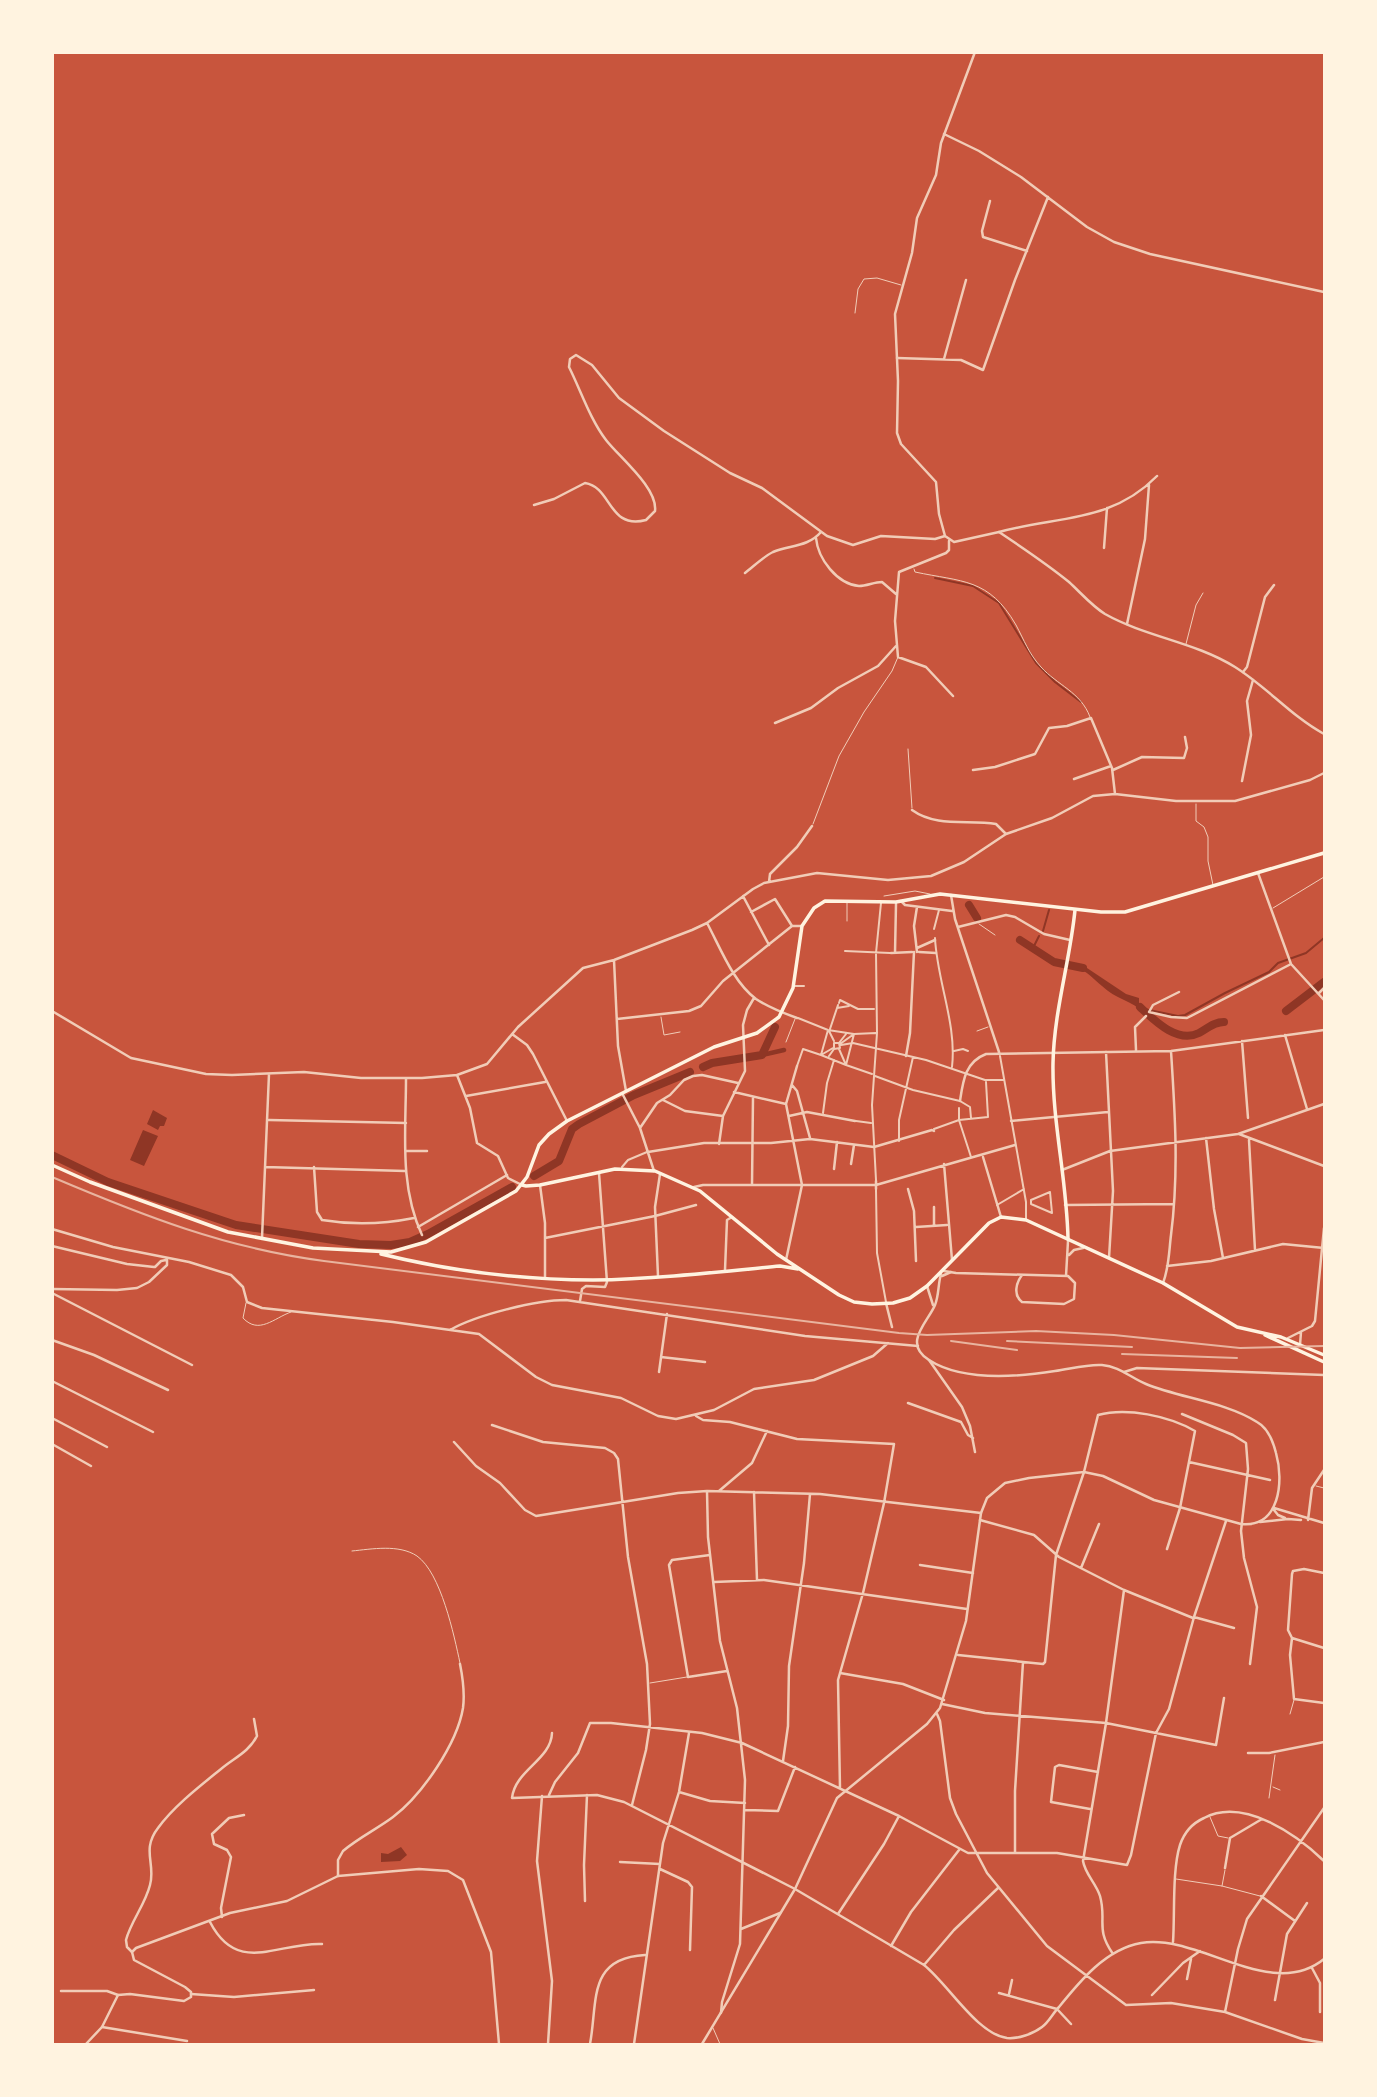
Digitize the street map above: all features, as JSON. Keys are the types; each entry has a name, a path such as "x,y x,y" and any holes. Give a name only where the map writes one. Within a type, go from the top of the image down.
{"main road":[{"path":"52,1165 213,1228 262,1240 334,1251 376,1253 404,1250 449,1231 516,1191 527,1177 539,1146 548,1134 568,1121 625,1096 713,1047 766,1028 783,1013 793,986 802,926 818,904 830,901 899,902 930,894 1075,910 1125,912 1325,853"},
{"path":"1068,1241 1055,1117 1054,1052 1057,1014 1068,964 1075,910"},
{"path":"522,1185 540,1185 621,1169 655,1171 694,1187 800,1270 848,1300 866,1304 906,1300 927,1286 989,1223 1002,1217 1026,1220 1163,1283 1233,1325 1287,1339 1325,1355"},
{"path":"527,1177 531,1183 540,1185"},
{"path":"404,1250 410,1261"},
{"path":"376,1253 456,1269 545,1278 607,1279 780,1266 800,1270"},
{"path":"771,1267 777,1262 777,1254"},
{"path":"780,1266 786,1260"},
{"path":"1260,1332 1325,1362"}],"street":[{"path":"975,52 944,134 936,175 917,218 912,253 895,314 898,439 936,482 939,514 945,537 954,542 1020,527 1067,521 1107,508 1149,485 1157,476"},
{"path":"944,134 1001,164 1092,230 1124,246 1325,292"},
{"path":"897,358 961,360 984,369 1048,197"},
{"path":"990,201 982,231 984,237 1027,251"},
{"path":"944,359 966,280"},
{"path":"534,505 554,499 585,483 593,486 616,513 628,521 646,520 655,510 654,499 597,425 569,367 570,359 576,355 593,365 619,398 664,431 730,473 762,488 821,532 853,545 881,536 935,539 945,537"},
{"path":"1127,624 1145,539 1149,485"},
{"path":"1104,548 1107,508"},
{"path":"745,573 769,555 803,544 816,538 821,532"},
{"path":"999,532 1068,582 1103,613 1215,657 1253,680 1301,721 1325,734"},
{"path":"816,538 816,545 824,561 843,581 860,586 882,582 898,594"},
{"path":"949,541 949,550 946,553 899,572 896,646 898,657 926,667 953,696"},
{"path":"1243,673 1247,667 1265,597 1274,585"},
{"path":"775,723 811,708 838,688 878,666 896,646"},
{"path":"1242,781 1251,735 1247,701 1253,680"},
{"path":"973,770 1027,758 1038,752 1049,728 1067,726 1091,718 1112,768 1115,794"},
{"path":"1074,779 1142,757 1184,758 1187,748 1185,737"},
{"path":"52,1011 137,1061 206,1074 304,1072 361,1078 457,1075 487,1064 542,1003 583,968 614,960 707,923 743,896 769,882 817,873 872,880 931,876 954,867 1006,834 1052,818 1093,796 1115,794 1196,802 1235,802 1325,773"},
{"path":"912,810 930,818 951,822 993,823 1006,834"},
{"path":"769,882 769,874 802,841 812,826"},
{"path":"1258,873 1290,960 1325,1000"},
{"path":"951,895 953,911 999,1052 1024,1189 1026,1220"},
{"path":"743,896 769,945"},
{"path":"884,896 881,902 876,953 877,1034 872,1124 877,1253 892,1327"},
{"path":"751,912 775,898 792,926"},
{"path":"893,953 899,902 953,911"},
{"path":"906,1056 910,1033 917,906"},
{"path":"934,929 939,909"},
{"path":"958,927 1006,915 1015,917 1044,934 1072,940"},
{"path":"707,923 734,972 754,998 783,1013 835,1032 877,1034"},
{"path":"617,1019 698,1008 734,972 792,926 802,926"},
{"path":"916,951 923,944 935,939 953,1051 952,1068"},
{"path":"845,951 936,953"},
{"path":"614,960 620,1063 625,1096 655,1171"},
{"path":"1149,1012 1187,1018 1290,960"},
{"path":"793,986 804,986"},
{"path":"1318,992 1325,988"},
{"path":"1136,1051 1135,1027 1149,1012 1179,992"},
{"path":"719,1144 723,1116 745,1071 745,1015 754,998"},
{"path":"838,1004 858,1009 875,1009"},
{"path":"838,1004 844,1008 850,1006"},
{"path":"821,1055 838,1004"},
{"path":"829,1030 846,1065"},
{"path":"960,1101 965,1074 978,1057 999,1052 1171,1051 1325,1030"},
{"path":"835,1032 837,1046"},
{"path":"823,1114 827,1083 836,1060 840,1032"},
{"path":"828,1057 847,1033"},
{"path":"512,1034 527,1045 568,1121"},
{"path":"821,1055 854,1034"},
{"path":"846,1065 854,1034"},
{"path":"1285,1035 1307,1110"},
{"path":"826,1037 848,1056"},
{"path":"1241,1041 1248,1118"},
{"path":"823,1048 851,1043 913,1057 985,1080 1004,1080"},
{"path":"837,1046 850,1049"},
{"path":"786,1260 802,1185 786,1104 803,1049 937,1097 960,1101 970,1107 971,1118"},
{"path":"953,1051 968,1051"},
{"path":"1163,1283 1175,1204 1176,1142 1171,1051"},
{"path":"1106,1052 1113,1204 1109,1259"},
{"path":"973,1053 978,1057"},
{"path":"899,1141 899,1120 913,1057"},
{"path":"262,1240 270,1073"},
{"path":"457,1075 466,1096 477,1143 498,1156 507,1175 522,1185"},
{"path":"640,1128 655,1105 684,1080 697,1075 738,1083"},
{"path":"407,1078 405,1171 414,1218 422,1235"},
{"path":"621,1169 628,1160 648,1152 704,1143 810,1139 874,1147 899,1141 959,1120 989,1117 985,1080"},
{"path":"466,1096 547,1082"},
{"path":"792,1085 797,1091 810,1139"},
{"path":"734,1092 786,1104"},
{"path":"752,1096 752,1185"},
{"path":"663,1100 685,1111 723,1116"},
{"path":"1057,1173 1110,1151 1238,1134 1325,1104"},
{"path":"959,1108 959,1120 972,1158"},
{"path":"1011,1121 1108,1112"},
{"path":"789,1117 803,1113 823,1114 872,1124"},
{"path":"268,1119 406,1123"},
{"path":"1238,1134 1325,1166"},
{"path":"1206,1138 1212,1196 1223,1258"},
{"path":"1249,1140 1255,1250"},
{"path":"834,1169 837,1142"},
{"path":"851,1164 854,1145"},
{"path":"694,1187 876,1185 906,1179 1015,1145"},
{"path":"406,1151 426,1152"},
{"path":"983,1155 1002,1217"},
{"path":"944,1165 952,1260"},
{"path":"265,1167 405,1171"},
{"path":"314,1167 317,1213 322,1220 392,1223 414,1218"},
{"path":"580,1301 582,1289 586,1286 605,1287 607,1279 598,1172"},
{"path":"658,1276 655,1216 660,1174"},
{"path":"418,1227 507,1175"},
{"path":"513,1181 516,1191"},
{"path":"540,1185 545,1238 545,1278"},
{"path":"1049,1186 1050,1192 1052,1213 1031,1204 1031,1200 1050,1192"},
{"path":"908,1189 916,1227 916,1261"},
{"path":"997,1205 1024,1189"},
{"path":"1065,1205 1175,1204"},
{"path":"545,1238 696,1205"},
{"path":"933,1207 934,1226"},
{"path":"725,1271 726,1220 732,1217"},
{"path":"916,1227 948,1225"},
{"path":"1287,1339 1312,1325 1315,1320 1325,1228"},
{"path":"52,1229 113,1247 154,1253 231,1275 243,1287 247,1301 262,1308 481,1334 536,1377 552,1385 621,1398 665,1418 696,1416 719,1408 754,1389 814,1380 873,1356 888,1343"},
{"path":"1066,1276 1068,1241"},
{"path":"1167,1266 1199,1264 1292,1244 1323,1248"},
{"path":"52,1245 127,1264 155,1267 159,1272"},
{"path":"1067,1258 1072,1251 1083,1248"},
{"path":"155,1267 168,1259"},
{"path":"52,1291 137,1288 167,1265 168,1259"},
{"path":"975,1452 967,1416 958,1399 918,1344 919,1332 933,1308 942,1270 1066,1276 1073,1280 1074,1299 1066,1304 1024,1303 1016,1296 1017,1284 1022,1275"},
{"path":"940,1278 951,1272"},
{"path":"927,1286 937,1291"},
{"path":"927,1286 933,1299 933,1308"},
{"path":"52,1291 192,1365"},
{"path":"450,1330 475,1318 551,1301 580,1301 805,1336 918,1344"},
{"path":"659,1372 667,1314"},
{"path":"1300,1345 1301,1332"},
{"path":"52,1340 94,1355 168,1390"},
{"path":"661,1357 705,1362"},
{"path":"929,1360 964,1372 998,1376 1022,1376 1102,1365 1125,1372 1145,1384 1251,1418 1263,1426 1271,1438 1279,1462 1278,1491 1273,1508 1269,1517 1260,1522"},
{"path":"1125,1372 1137,1368 1325,1375"},
{"path":"52,1381 153,1432"},
{"path":"905,1402 961,1422 968,1435 974,1438"},
{"path":"958,1655 1045,1662 1056,1555 1084,1472 1098,1415 1130,1414 1165,1419 1195,1431 1180,1508 1167,1549"},
{"path":"1182,1414 1245,1441 1247,1475 1241,1524 1244,1558 1257,1607 1250,1664"},
{"path":"696,1416 703,1420 722,1421 797,1439 894,1444 884,1503 863,1593 840,1673 837,1697 840,1788"},
{"path":"52,1418 107,1447"},
{"path":"492,1425 542,1442 598,1447 614,1453 620,1463 621,1503 648,1683 650,1728 632,1805"},
{"path":"719,1491 752,1463 767,1431"},
{"path":"454,1442 476,1466 500,1483 533,1515 552,1515 678,1493 708,1491 810,1494 981,1513"},
{"path":"52,1444 91,1466"},
{"path":"1189,1462 1270,1480"},
{"path":"1308,1520 1313,1486 1325,1471"},
{"path":"702,2045 795,1889 835,1802 845,1790 921,1730 937,1714 958,1655 968,1610 981,1513 989,1496 1005,1483 1084,1472 1103,1476 1139,1494 1226,1521 1241,1524 1288,1519 1308,1520"},
{"path":"708,1491 713,1582 721,1649 734,1692 742,1743 745,1803 739,1948 722,2001 721,2013"},
{"path":"754,1492 757,1580"},
{"path":"783,1762 788,1726 789,1666 810,1494"},
{"path":"1273,1508 1278,1515 1288,1519"},
{"path":"1273,1508 1325,1524"},
{"path":"980,1520 1034,1535 1056,1555 1124,1590 1194,1618 1234,1628"},
{"path":"549,1795 555,1782 578,1753 590,1723 690,1732 742,1743 899,1816 960,1850 976,1854 1057,1853 1121,1866 1128,1864 1156,1733 1169,1709 1194,1618 1226,1521"},
{"path":"1081,1568 1099,1524"},
{"path":"710,1555 669,1562 688,1677 727,1671"},
{"path":"920,1565 973,1573"},
{"path":"1325,1573 1304,1569 1293,1571 1288,1630 1292,1638 1290,1655 1294,1700 1325,1703"},
{"path":"713,1582 757,1580 968,1610"},
{"path":"1113,1954 1102,1936 1100,1898 1085,1870 1084,1857 1124,1590"},
{"path":"1292,1638 1325,1648"},
{"path":"1015,1853 1015,1791 1023,1662"},
{"path":"338,1876 338,1860 343,1851 398,1813 433,1772 458,1727 461,1716 464,1691 460,1664"},
{"path":"840,1673 904,1684 969,1711 1106,1723 1216,1745 1224,1698"},
{"path":"937,1714 940,1718 951,1801 976,1854 998,1888 1040,1940 1126,2005 1171,2003 1225,2012 1301,2039 1325,2043"},
{"path":"254,1719 257,1736 250,1746 206,1782 163,1821 155,1832 148,1852 152,1874 150,1886 126,1940 127,1947 134,1960 171,1978 191,1994 234,1997 314,1990"},
{"path":"552,1732 551,1741 543,1753 515,1785 512,1798 587,1795 611,1798 632,1805 795,1889 924,1965 985,2027 1007,2038 1037,2030 1088,1975 1113,1954 1137,1944 1173,1942 1235,1963 1279,1972 1292,1973 1312,1967 1325,1959"},
{"path":"634,2045 659,1867 679,1792 690,1732"},
{"path":"1248,1754 1275,1752 1325,1742"},
{"path":"1092,1810 1051,1802 1055,1768 1059,1765 1098,1772"},
{"path":"744,1810 778,1811 795,1767"},
{"path":"679,1792 710,1801 745,1803"},
{"path":"585,1902 587,1795"},
{"path":"542,1796 537,1861 552,1981 548,2045"},
{"path":"1225,2012 1244,1925 1261,1896 1325,1808"},
{"path":"1173,1942 1181,1841 1193,1825 1209,1815 1229,1812 1262,1819 1301,1840 1325,1861"},
{"path":"222,1917 221,1908 231,1855 214,1844 212,1834 229,1818 244,1815"},
{"path":"838,1915 899,1816"},
{"path":"1225,1868 1230,1838 1262,1819"},
{"path":"891,1946 911,1912 960,1850"},
{"path":"620,1862 659,1867 688,1882 692,1887 690,1950"},
{"path":"132,1952 230,1913 287,1901 338,1876 431,1869 448,1871 463,1880 491,1952 499,2045"},
{"path":"924,1965 954,1930 998,1888"},
{"path":"1261,1896 1295,1922"},
{"path":"1275,2000 1287,1934 1307,1903"},
{"path":"741,1929 781,1913"},
{"path":"211,1922 223,1942 243,1952 256,1954 306,1944 322,1944"},
{"path":"1152,1996 1199,1951"},
{"path":"590,2045 596,1989 602,1974 622,1959 645,1955"},
{"path":"1187,1979 1191,1959"},
{"path":"1312,1967 1320,1983 1320,2012"},
{"path":"1008,1995 1012,1980"},
{"path":"61,1991 107,1992 184,2001 189,2000 191,1994"},
{"path":"999,1993 1057,2009 1071,2024"},
{"path":"86,2045 102,2027 118,1995"},
{"path":"102,2027 187,2042"},
{"path":"1007,2038 1008,2044"}],"lane":[{"path":"855,313 858,289 864,279 877,278 901,285"},
{"path":"913,567 915,572 975,584 1001,602 1036,662 1052,678 1080,698 1091,718"},
{"path":"1186,645 1196,605 1203,593"},
{"path":"812,826 839,756 898,657"},
{"path":"908,749 912,810"},
{"path":"1196,802 1196,821 1204,827 1208,837 1208,861 1213,887"},
{"path":"1270,909 1325,877"},
{"path":"884,896 915,891 930,894"},
{"path":"847,901 847,921"},
{"path":"977,922 995,935"},
{"path":"661,1014 664,1035 680,1031"},
{"path":"786,1042 796,1017"},
{"path":"977,1031 991,1026"},
{"path":"959,1108 960,1101"},
{"path":"247,1301 243,1318 251,1324 263,1326 291,1312"},
{"path":"1313,1486 1325,1488"},
{"path":"352,1551 391,1549 418,1557 437,1584 450,1615 460,1664"},
{"path":"648,1683 688,1677"},
{"path":"1290,1714 1294,1700"},
{"path":"1269,1798 1275,1752"},
{"path":"1272,1786 1280,1790"},
{"path":"1209,1815 1218,1836 1230,1838"},
{"path":"1222,1886 1225,1868"},
{"path":"1176,1878 1261,1896"},
{"path":"712,2027 720,2045"}],"shaded area":[{"path":"1075,964 1084,966 1126,994 1139,998 1139,1003 1147,1012 1145,1014 1107,990 1086,972 1074,967"},
{"path":"153,1110 167,1118 164,1126 160,1126 158,1130 147,1124"},
{"path":"143,1130 158,1136 144,1166 130,1160"},
{"path":"401,1847 407,1855 400,1861 381,1862 381,1853 388,1854"}],"waterway":[{"path":"935,578 973,586 999,603 1036,663 1081,702"},
{"path":"969,905 977,918"},
{"path":"1043,931 1049,910"},
{"path":"1033,948 1039,936"},
{"path":"1144,1009 1185,1015 1269,972 1278,963 1306,953 1324,938"},
{"path":"1020,940 1054,962 1083,968"},
{"path":"1286,1011 1324,982"},
{"path":"1140,1007 1166,1029 1182,1035 1191,1036 1224,1022"},
{"path":"703,1067 712,1063 762,1055 775,1027"},
{"path":"762,1055 784,1050"},
{"path":"534,1176 559,1161 572,1129 579,1124 634,1095 690,1072"},
{"path":"52,1155 108,1182 236,1225 359,1244 391,1245 410,1242 512,1187"}],"railway":[{"path":"52,1177 185,1229 253,1248 324,1261 899,1333 927,1335 1036,1331 1114,1335 1240,1348 1324,1346"},
{"path":"951,1341 1017,1350"},
{"path":"1007,1341 1132,1347"},
{"path":"1122,1354 1237,1358"}]}
